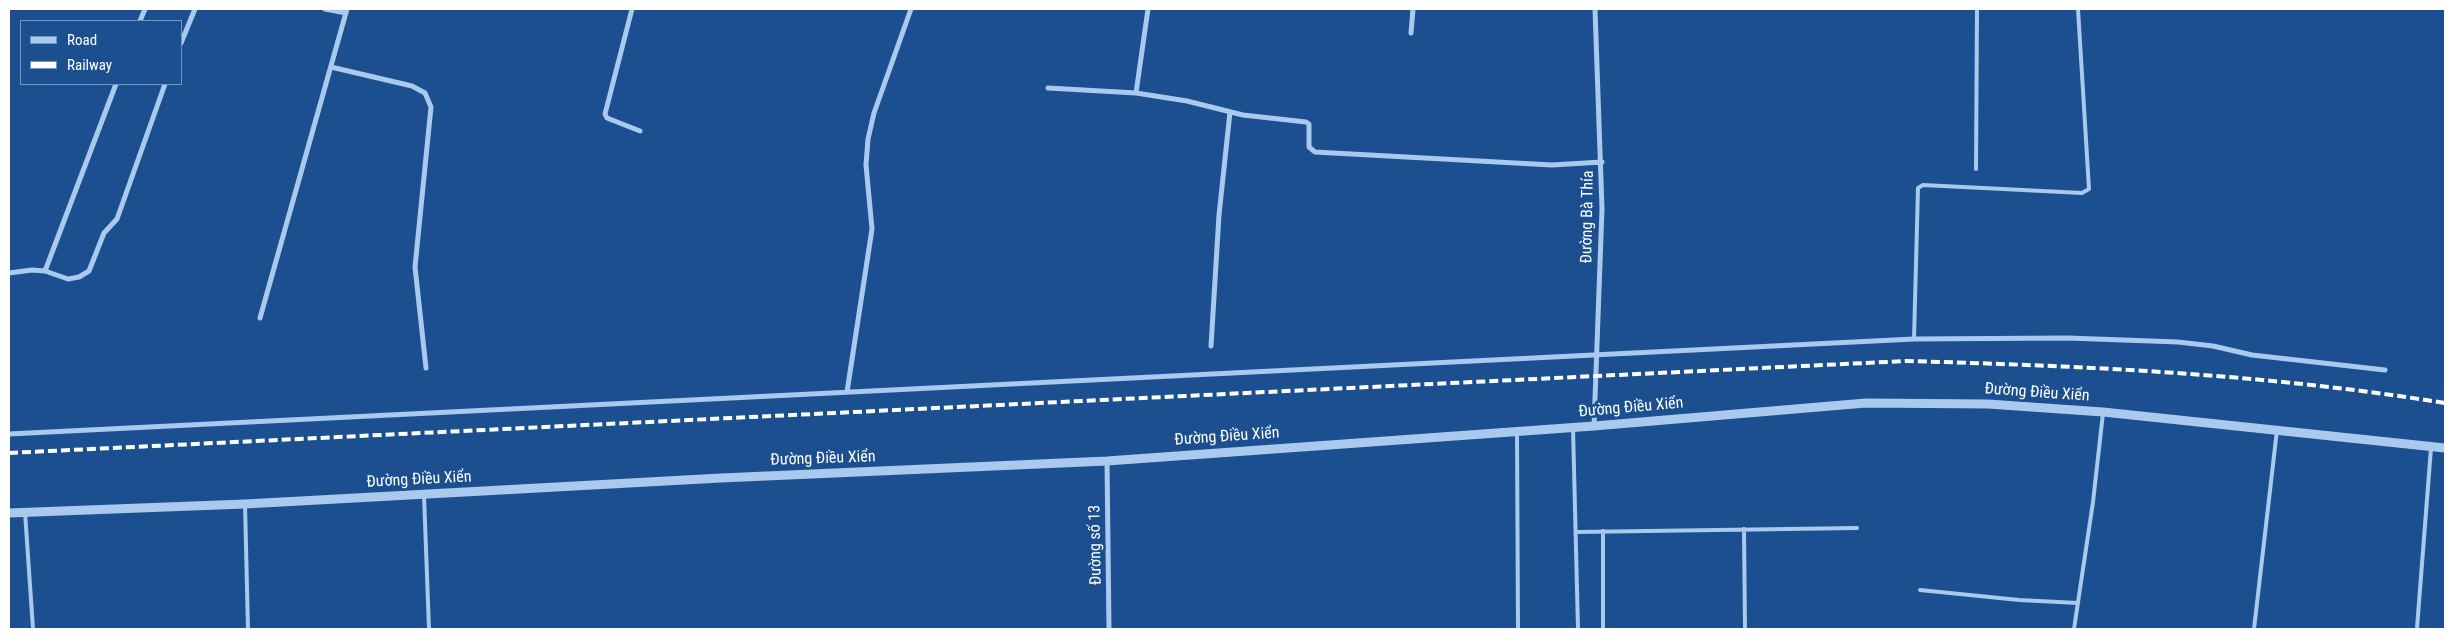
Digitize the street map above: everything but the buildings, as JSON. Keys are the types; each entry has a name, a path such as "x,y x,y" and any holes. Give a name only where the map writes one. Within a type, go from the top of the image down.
{"street":[{"path":"182,42 195,9"},
{"path":"260,318 346,11 325,9"},
{"path":"632,9 605,114 607,118 640,131"},
{"path":"846,392 872,230 866,165 868,139 874,113 890,73 911,9"},
{"path":"1136,94 1148,9"},
{"path":"1411,33 1413,9"},
{"name":"Đường Bà Thía","path":"1594,426 1602,162 1595,9"},
{"path":"331,67 412,86 425,93 431,107 415,267 426,368"},
{"path":"45,271 116,85"},
{"path":"9,273 32,270 45,271 68,279 79,277 89,271 104,233 117,219 165,85"},
{"path":"1048,88 1136,94 1187,101 1230,112 1306,122 1309,124 1309,147 1315,152 1552,165 1602,162"},
{"path":"1211,346 1219,215 1230,112"},
{"path":"9,434 1914,339 2068,338 2178,342 2213,346 2252,355 2385,370"},
{"name":"Đường Điều Xiển","path":"9,513 245,504 721,478 1107,461 1574,428 1866,403 1988,404 2103,412 2445,448"},
{"name":"Đường số 13","path":"1107,461 1109,629"}],"lane":[{"path":"1976,169 1977,9"},
{"path":"1914,339 1918,188 1923,185 2082,193 2089,189 2078,9"},
{"path":"2074,629 2093,502 2103,412"},
{"path":"1574,428 1578,629"},
{"path":"2254,629 2277,430"},
{"path":"1517,432 1518,629"},
{"path":"2417,628 2431,446"},
{"path":"424,495 429,629"},
{"path":"245,504 248,629"},
{"path":"25,512 33,629"},
{"path":"1577,532 1857,528"},
{"path":"1744,529 1745,629"},
{"path":"1603,531 1603,629"},
{"path":"1920,590 2078,603"}],"railway":[{"path":"9,453 1906,361 2109,369 2243,378 2378,393 2445,403"}]}
